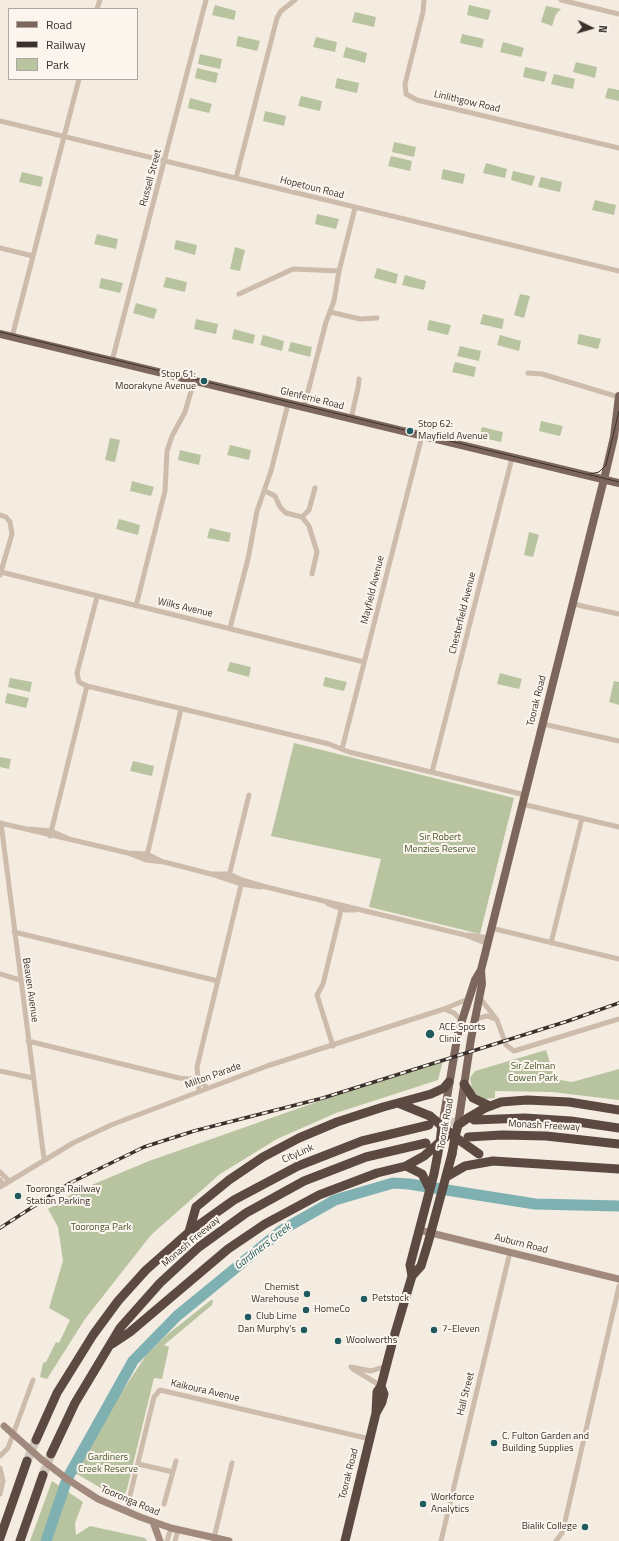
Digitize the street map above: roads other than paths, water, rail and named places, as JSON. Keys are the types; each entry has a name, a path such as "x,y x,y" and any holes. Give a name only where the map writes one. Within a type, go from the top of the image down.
{"highway":[{"path":"189,1232 196,1206 229,1180 263,1157 299,1138 337,1122 438,1092 444,1088 448,1082"},
{"path":"464,1084 473,1098 490,1106"},
{"path":"458,1125 480,1110 501,1102 569,1102 619,1110"},
{"path":"398,1103 442,1126 479,1154 493,1161"},
{"path":"474,1120 537,1119 619,1128"},
{"name":"CityLink","path":"189,1232 234,1200 298,1166 362,1141 430,1121"},
{"name":"Toorak Road","path":"345,1541 376,1413 377,1392 381,1386 412,1276 421,1266 432,1233 446,1177 453,1135 458,1125"},
{"name":"Toorak Road","path":"412,1276 410,1265 430,1190 442,1126"},
{"path":"110,1345 130,1332 228,1249 265,1224 319,1195 377,1174 405,1166 424,1156 440,1142 453,1135"},
{"name":"Monash Freeway","path":"468,1137 540,1136 619,1144"},
{"name":"Monash Freeway","path":"51,1454 75,1403 110,1345 133,1312 174,1269 214,1235 246,1213 284,1190 331,1170 384,1152 426,1143"},
{"path":"446,1177 458,1169 493,1161 619,1169"},
{"path":"405,1166 422,1174 430,1190"},
{"name":"Monash Freeway","path":"36,1440 58,1393 92,1335 132,1285 160,1256 189,1232"},
{"path":"0,1538 27,1461"},
{"path":"20,1541 44,1475"}],"main road":[{"name":"Glenferrie Road","path":"0,334 619,483"},
{"name":"Toorak Road","path":"442,1126 448,1082 462,1021 475,980 481,970 543,724 614,437 619,397"},
{"name":"Toorak Road","path":"614,437 619,426"},
{"name":"Toorak Road","path":"458,1125 482,984 481,970"},
{"name":"Auburn Road","path":"419,1230 619,1279"},
{"name":"Tooronga Road","path":"2,1424 54,1469 98,1499 126,1512 171,1528 229,1541"},
{"path":"153,1522 160,1541"},
{"path":"198,1541 211,1538"}],"street":[{"name":"Russell Street","path":"112,361 206,0"},
{"path":"236,178 277,18 281,11 295,0"},
{"name":"Linlithgow Road","path":"424,0 423,12 404,89 406,94 417,100 619,148"},
{"path":"561,0 575,2 619,14"},
{"path":"12,337 79,80"},
{"name":"Hopetoun Road","path":"0,121 619,271"},
{"path":"304,408 335,296 339,271 355,208"},
{"path":"0,248 33,256"},
{"path":"239,294 293,269 339,271"},
{"path":"330,312 360,319 377,318"},
{"path":"528,373 542,374 619,397"},
{"path":"351,419 359,379"},
{"path":"136,606 165,491 167,451 172,436 185,412 194,381"},
{"path":"230,628 248,559 256,517 265,491 288,404"},
{"name":"Mayfield Avenue","path":"342,749 422,436"},
{"name":"Chesterfield Avenue","path":"432,772 512,458"},
{"path":"302,517 309,510 315,488"},
{"path":"265,491 275,496 280,507 286,513 302,517 309,526 317,552 312,574"},
{"path":"0,515 8,519 11,529 6,543 7,548 0,573"},
{"name":"Wilks Avenue","path":"0,573 230,628 364,662"},
{"path":"97,597 77,673 79,682 87,686 329,744 342,749 525,795"},
{"path":"573,604 619,614"},
{"path":"51,833 87,686"},
{"path":"146,857 181,709"},
{"path":"543,724 619,741"},
{"path":"229,876 249,795"},
{"path":"522,804 619,827"},
{"path":"551,943 582,818"},
{"path":"0,823 51,833 68,839 211,874 229,876 242,882 318,900 342,908 362,910 488,941"},
{"name":"Beaven Avenue","path":"0,823 44,1159"},
{"path":"0,874 7,875"},
{"path":"199,1090 197,1082 197,1067 242,882"},
{"path":"333,1046 317,995 323,984 342,908"},
{"path":"491,928 619,959"},
{"path":"14,932 218,981"},
{"path":"0,974 20,980"},
{"path":"480,997 496,1019 507,1047 518,1051 619,1019"},
{"name":"Milton Parade","path":"2,1186 44,1159 111,1125 199,1090 267,1066 444,1009 468,999"},
{"path":"444,1009 454,1013 462,1021"},
{"path":"475,1019 487,1016 496,1019"},
{"path":"28,1041 179,1078 198,1078"},
{"path":"0,1071 33,1078"},
{"path":"198,1078 206,1088"},
{"path":"0,1172 8,1181"},
{"path":"0,1180 2,1186"},
{"name":"Hall Street","path":"441,1541 510,1252"},
{"path":"556,1541 562,1533 566,1517 619,1286"},
{"path":"381,1386 351,1368 371,1371 386,1366"},
{"path":"0,1456 8,1448 33,1380"},
{"name":"Kaikoura Avenue","path":"126,1512 154,1397 160,1390 370,1438"},
{"path":"164,1504 176,1461"},
{"path":"211,1538 232,1463"},
{"path":"138,1464 173,1472"},
{"path":"0,1468 2,1477 0,1494"},
{"path":"168,1541 171,1528"},
{"path":"175,1541 178,1530"}],"waterway":[{"name":"Gardiners Creek","path":"46,1541 67,1479 133,1361 177,1316 282,1230 335,1200 393,1183 409,1184 535,1204 619,1206"}],"tunnel":[{"path":"436,1124 465,1121"},
{"path":"27,1461 36,1440"},
{"path":"43,1475 51,1454"}],"tram line":[{"path":"0,332 619,482"},
{"path":"590,474 599,472 606,465 619,411"}],"railway":[{"path":"0,1228 70,1183 144,1147 194,1131 323,1098 568,1021 619,1003"}],"place":[{"name":"Stop 61: Moorakyne Avenue","path":"204,381"},
{"name":"Stop 62: Mayfield Avenue","path":"410,431"},
{"name":"ACE Sports Clinic","path":"430,1034"},
{"name":"Tooronga Railway Station Parking","path":"18,1196"},
{"name":"Chemist Warehouse","path":"307,1294"},
{"name":"Petstock","path":"364,1299"},
{"name":"HomeCo","path":"306,1310"},
{"name":"Club Lime","path":"248,1317"},
{"name":"Dan Murphy's","path":"304,1330"},
{"name":"7-Eleven","path":"434,1330"},
{"name":"Woolworths","path":"338,1341"},
{"name":"C. Fulton Garden and Building Supplies","path":"494,1443"},
{"name":"Workforce Analytics","path":"423,1504"},
{"name":"Bialik College","path":"585,1527"}],"park label":[{"name":"Sir Robert Menzies Reserve","path":"440,844"},
{"name":"Sir Zelman Cowen Park","path":"533,1072"},
{"name":"Tooronga Park","path":"101,1228"},
{"name":"Gardiners Creek Reserve","path":"108,1464"}]}
